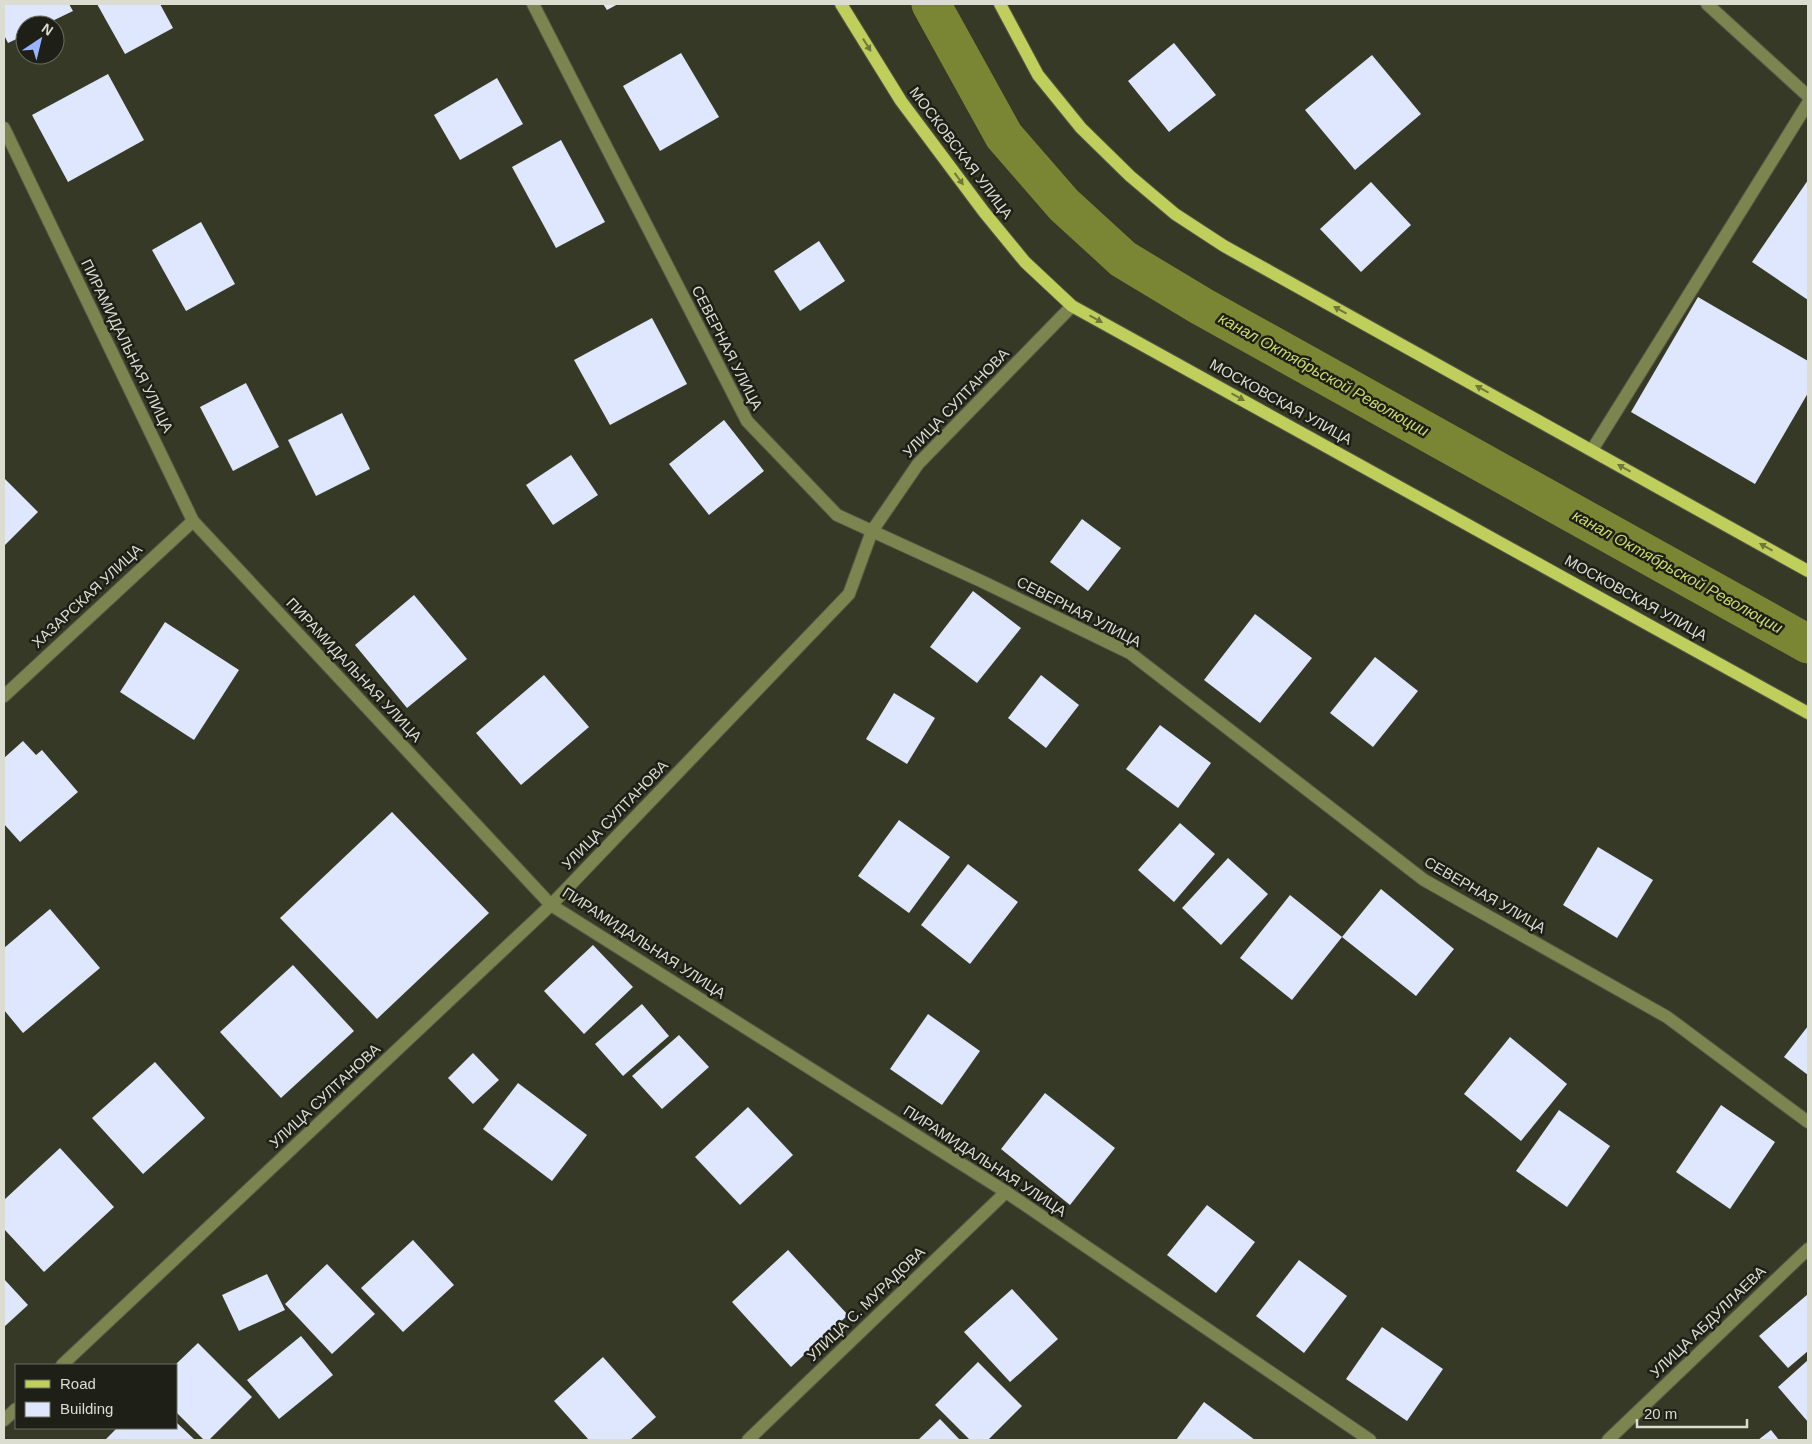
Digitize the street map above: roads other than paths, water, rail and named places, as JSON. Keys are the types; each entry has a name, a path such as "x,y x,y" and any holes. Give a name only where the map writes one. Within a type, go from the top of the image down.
{"main road":[{"name":"МОСКОВСКАЯ УЛИЦА","path":"841,4 901,101 984,212 1025,262 1072,306 1808,713"},
{"path":"1000,4 1038,75 1081,128 1130,176 1174,214 1224,246 1808,571"}],"street":[{"name":"СЕВЕРНАЯ УЛИЦА","path":"533,4 747,422 837,515 1130,653 1424,880 1666,1017 1808,1122"},
{"path":"1707,4 1808,96"},
{"path":"1592,450 1808,103"},
{"name":"ПИРАМИДАЛЬНАЯ УЛИЦА","path":"4,128 193,521 551,905 1006,1192 1370,1440"},
{"name":"УЛИЦА СУЛТАНОВА","path":"63,1364 551,905 849,594 872,531 918,464 1072,306"},
{"name":"ХАЗАРСКАЯ УЛИЦА","path":"4,696 193,521"},
{"name":"УЛИЦА С. МУРАДОВА","path":"748,1440 1006,1192"},
{"name":"УЛИЦА АБДУЛЛАЕВА","path":"1608,1440 1808,1249"},
{"path":"4,1420 15,1410"}],"waterway":[{"name":"канал Октябрьской Революции","path":"931,4 1004,136 1064,205 1123,259 1201,306 1808,644"}]}
